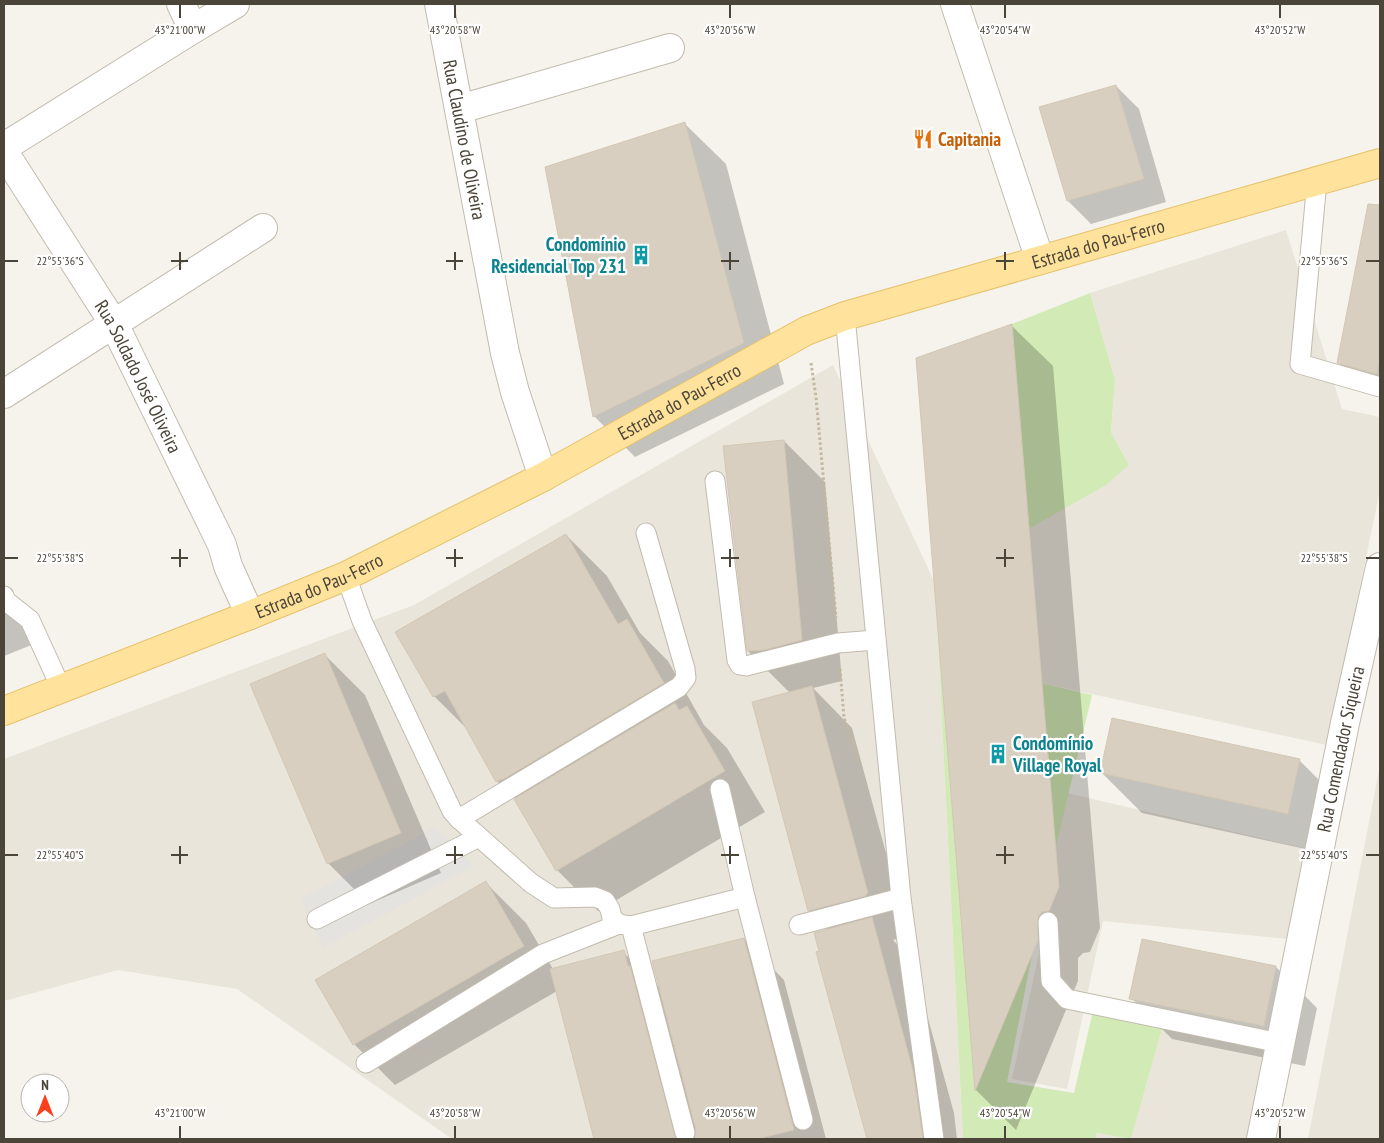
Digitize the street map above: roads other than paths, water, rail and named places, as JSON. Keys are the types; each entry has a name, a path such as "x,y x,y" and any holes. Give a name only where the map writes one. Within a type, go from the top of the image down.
{"main road":[{"name":"Estrada do Pau-Ferro","path":"4,711 250,616 346,576 543,476 806,331 845,316 1380,163"}],"street":[{"path":"180,4 192,29"},
{"path":"4,147 235,4"},
{"name":"Rua Claudino de Oliveira","path":"439,4 506,352 515,392 543,476"},
{"path":"955,4 1040,260"},
{"path":"460,109 670,48"},
{"name":"Rua Soldado José Oliveira","path":"4,152 114,324 222,546 228,566 250,616"},
{"path":"4,394 263,228"},
{"name":"Rua Comendador Siqueira","path":"1261,1139 1345,724 1380,567"}],"lane":[{"path":"1317,181 1300,364 1380,387"},
{"path":"845,316 900,898 934,1139"},
{"path":"715,481 737,660 740,665 746,666 838,643 876,640"},
{"path":"459,819 679,687 686,678 646,533"},
{"path":"346,576 362,621 452,811 531,883 554,898 595,897 605,902 612,918 625,925 685,1134"},
{"path":"4,596 11,614 30,620 61,688"},
{"path":"720,789 745,897 802,1120"},
{"path":"317,919 479,837"},
{"path":"366,1063 543,954 625,925 745,897"},
{"path":"799,925 900,898"},
{"path":"1048,922 1051,981 1067,999 1280,1043"}],"place":[{"name":"Capitania","path":"923,139"},
{"name":"Condomínio Residencial Top 231","path":"641,255"},
{"name":"Condomínio Village Royal","path":"998,754"}]}
